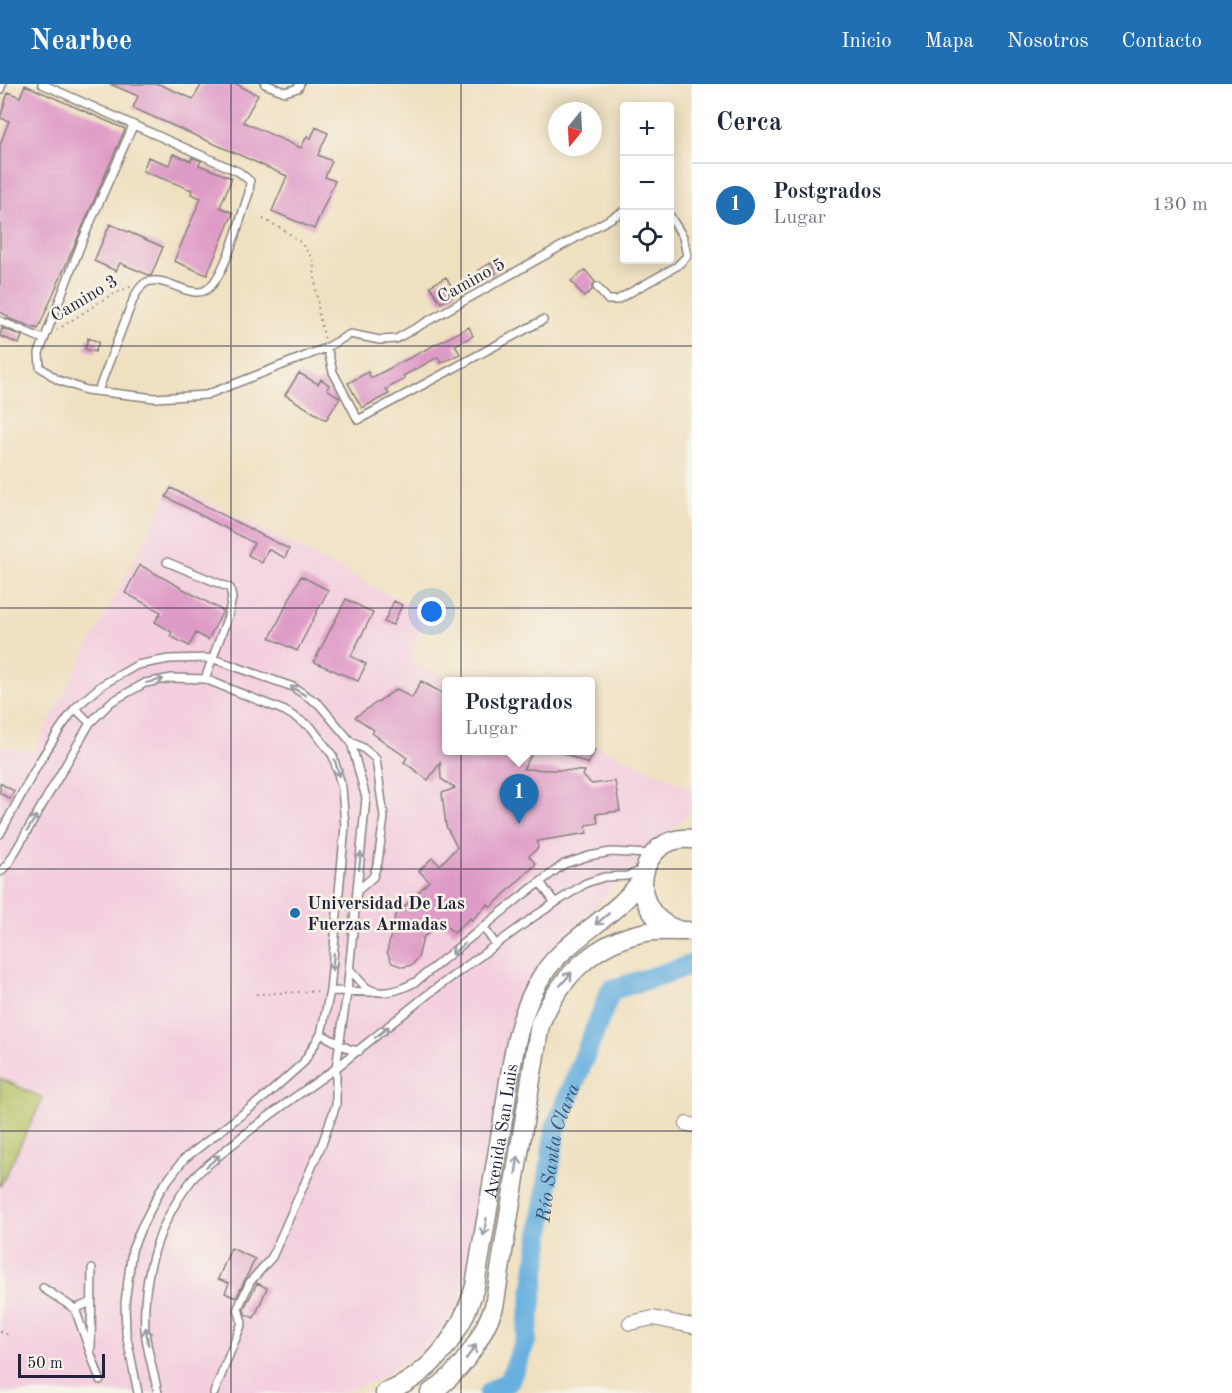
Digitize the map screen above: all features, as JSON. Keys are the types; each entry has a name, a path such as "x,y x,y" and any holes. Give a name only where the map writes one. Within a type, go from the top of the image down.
{"street":[{"name":"Avenida San Luis","path":"385,1393 401,1387 433,1362 454,1337 468,1311 475,1286 518,1033 533,992 543,974 558,957 622,902 663,846 690,837"},
{"path":"647,867 645,900 657,919 666,926 690,931"},
{"name":"Avenida San Luis","path":"430,1393 451,1378 462,1364 482,1337 494,1307 540,1024 548,1004 559,986 574,969 591,954 619,939 650,932 690,931"},
{"path":"630,1323 653,1318 692,1326"}],"lane":[{"path":"0,90 3,84"},
{"path":"42,84 239,172 250,181 249,193 220,276 205,291 192,292 157,282 148,282 140,287 98,391"},
{"path":"265,84 285,92 298,88 300,84"},
{"path":"0,321 43,339 83,239 133,126"},
{"name":"Camino 5","path":"43,339 39,353 40,367 58,380 86,390 155,398 206,395 326,347 350,333 380,340 396,339 620,213"},
{"path":"597,287 608,300 617,300 677,266 687,256 683,237 674,224"},
{"path":"326,347 333,372 358,420 543,320"},
{"path":"166,561 230,588 232,598 228,616 205,679"},
{"path":"0,834 38,765 75,708 102,685 137,665 169,659 211,658 293,687 319,704 351,742 376,759 384,818 378,862 373,877 357,891"},
{"path":"0,872 14,854 90,723 111,702 145,683 172,678 205,679 285,711 311,727 333,756 342,788 345,825 330,991 321,1034 296,1069 267,1095 184,1159 161,1189 141,1228 132,1250 125,1303 126,1333 138,1393"},
{"path":"75,708 90,723"},
{"path":"214,1393 242,1323 238,1308 250,1282 272,1257 322,1144 336,1105 336,1068 350,969 366,798 351,742"},
{"path":"330,991 402,990 417,981 564,864 611,852 647,867"},
{"path":"158,1393 145,1332 147,1278 153,1254 168,1217 192,1179 253,1127 359,1051 427,995 555,903 598,878 627,876 647,867"},
{"path":"540,882 555,903"},
{"path":"484,928 496,945"},
{"path":"350,969 368,988 387,992"},
{"path":"321,1034 340,1045 359,1051"},
{"path":"90,1353 92,1269"},
{"path":"43,1288 75,1309 100,1380"},
{"path":"75,1309 91,1302"}],"path":[{"path":"263,219 283,229 301,243 313,260 319,316 326,347"},
{"name":"Camino 3","path":"43,339 109,296 129,286 140,287"},
{"path":"256,994 330,991"},
{"path":"0,1332 9,1335"}],"shaded area":[{"name":"Universidad De Las Fuerzas Armadas","path":"174,484 427,614 411,662 444,677 442,677 442,755 595,755 595,745 692,789 692,809 552,950 515,1015 461,1296 449,1324 432,1342 386,1376 342,1393 0,1393 0,746 33,752"}],"green space":[{"path":"0,1078 43,1098 0,1187"}],"building":[{"path":"110,84 159,84 193,99 202,84 236,84 258,95 243,122 301,148 307,136 311,138 316,127 328,133 318,155 332,161 325,177 335,181 314,229 272,211 287,176 133,108 138,96"},
{"path":"25,85 125,129 38,329 7,318 8,316 0,312 0,145 9,121 0,118 8,92 20,97"},
{"path":"173,154 191,161 192,157 201,161 199,165 232,178 220,207 233,213 207,275 174,261 201,198 191,194 192,190 143,171 148,157 169,165"},
{"path":"110,224 163,247 151,276 120,263 116,271 94,261"},
{"path":"491,263 496,273 484,280 478,270"},
{"path":"585,270 595,282 592,290 584,297 571,281"},
{"path":"446,277 456,294 441,303 430,286"},
{"path":"469,327 473,336 455,345 460,354 441,363 438,357 403,376 405,379 386,389 389,394 362,408 348,383 368,372 371,378"},
{"path":"2,328 22,336 19,344 0,336"},
{"path":"88,338 99,342 95,352 85,349"},
{"path":"299,373 318,384 321,379 329,385 327,389 340,398 326,420 285,395"},
{"path":"171,488 289,549 285,558 268,549 262,563 248,555 254,543 166,497"},
{"path":"140,565 223,611 208,640 196,633 189,646 170,636 172,632 155,622 161,612 125,593"},
{"path":"301,576 328,590 297,651 270,638"},
{"path":"346,599 373,613 351,656 366,664 358,681 314,662"},
{"path":"394,601 402,605 393,625 384,622"},
{"path":"421,681 442,693 442,755 531,755 523,769 585,771 583,776 592,784 615,781 620,811 596,814 598,823 586,825 587,833 537,841 538,848 529,856 536,864 491,907 488,904 454,933 441,921 423,938 418,958 412,965 403,967 392,963 387,952 395,916 429,881 419,871 432,858 440,865 457,847 446,826 442,793 455,788 441,779 440,763 428,780 404,762 407,758 372,733 374,730 355,717 397,689 412,698"},
{"path":"568,755 592,755 588,764"},
{"path":"0,783 14,791 10,799 0,793"},
{"path":"231,1248 255,1259 236,1298 225,1293 229,1283 218,1279"},
{"path":"257,1283 267,1288 254,1318 245,1314 244,1309"}],"waterway":[{"name":"Río Santa Clara","path":"489,1393 509,1381 526,1340 555,1130 611,990 692,965"}],"place":[{"name":"Postgrados","path":"519,824"},
{"name":"Universidad De Las Fuerzas Armadas","path":"295,913"}]}
